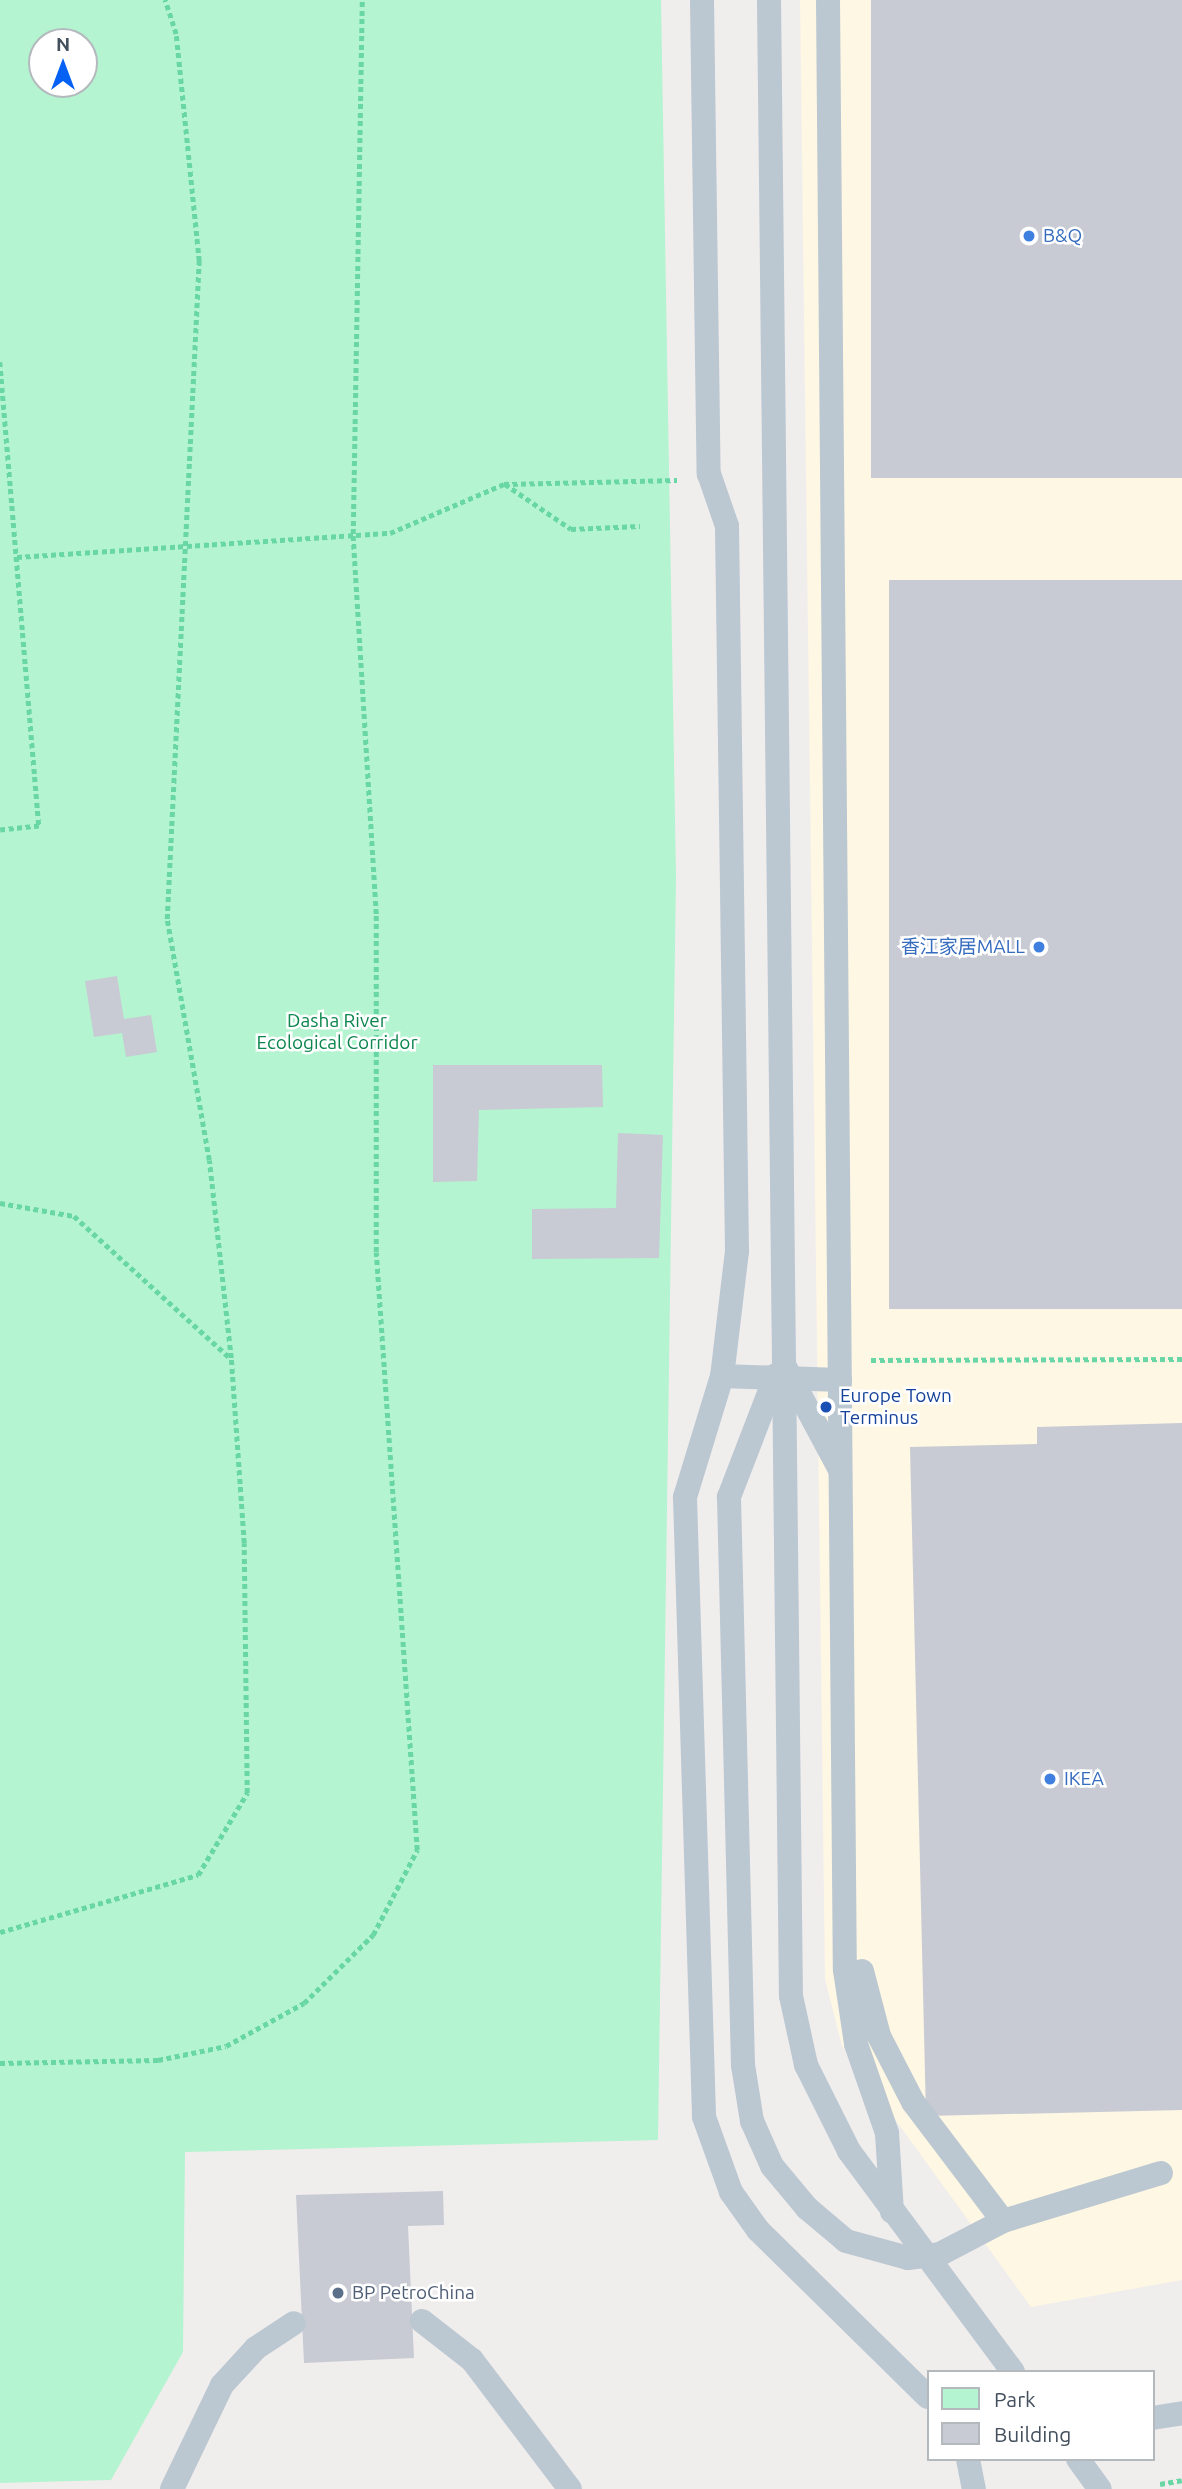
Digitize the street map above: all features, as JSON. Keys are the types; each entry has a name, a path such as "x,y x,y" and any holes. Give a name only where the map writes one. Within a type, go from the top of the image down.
{"lane":[{"path":"702,0 709,474 727,526 737,1251 722,1376 685,1497 704,2117 731,2192 758,2230 926,2395"},
{"path":"769,0 791,1996 795,2030 824,2107 892,2214 1011,2370"},
{"path":"828,0 845,1970 856,2044 887,2133 892,2214"},
{"path":"782,1361 851,1491 858,1944 865,1998 913,2102 1003,2221"},
{"path":"782,1361 729,1497 743,2065 752,2121 772,2166 807,2208 846,2241 879,2254 940,2254 1003,2221 1161,2173"},
{"path":"722,1376 840,1371"},
{"path":"422,2321 472,2360 570,2489"},
{"path":"172,2489 222,2385 256,2348 294,2323"},
{"path":"1154,2418 1182,2413"},
{"path":"968,2461 974,2489"},
{"path":"1079,2461 1100,2489"}],"path":[{"path":"0,1931 198,1875 247,1793 244,1543 231,1359 209,1160 167,919 199,261 176,34 165,0"},
{"path":"0,2063 158,2060 226,2046 304,2003 373,1935 417,1850 376,1252 376,914 353,534 362,0"},
{"path":"0,362 39,827 0,830"},
{"path":"17,557 390,533 504,484 693,480"},
{"path":"504,484 571,529 640,526"},
{"path":"0,1203 74,1216 231,1359"},
{"path":"840,1371 1182,1359"},
{"path":"1160,2484 1182,2480"}],"shaded area":[{"path":"800,0 1182,0 1182,2280 1031,2307 842,2046 825,1979"}],"green space":[{"name":"Dasha River Ecological Corridor","path":"0,0 661,0 676,877 658,2140 185,2152 183,2352 111,2480 0,2483"}],"building":[{"name":"B&Q","path":"871,0 1182,0 1182,478 871,478"},
{"name":"香江家居MALL","path":"889,580 1182,580 1182,1309 889,1309"},
{"path":"117,976 124,1019 151,1015 157,1052 126,1057 122,1033 94,1037 85,981"},
{"path":"433,1065 602,1065 603,1107 479,1110 477,1181 433,1182"},
{"path":"618,1133 663,1135 659,1258 532,1259 532,1209 616,1208"},
{"name":"IKEA","path":"1182,1423 1182,2110 926,2116 910,1447 1037,1444 1037,1427"},
{"path":"443,2191 444,2225 408,2226 414,2358 304,2363 296,2195"}],"place":[{"name":"B&Q","path":"1029,236"},
{"name":"香江家居MALL","path":"1039,947"},
{"name":"Europe Town Terminus","path":"826,1407"},
{"name":"IKEA","path":"1050,1779"},
{"name":"BP PetroChina","path":"338,2293"}]}
